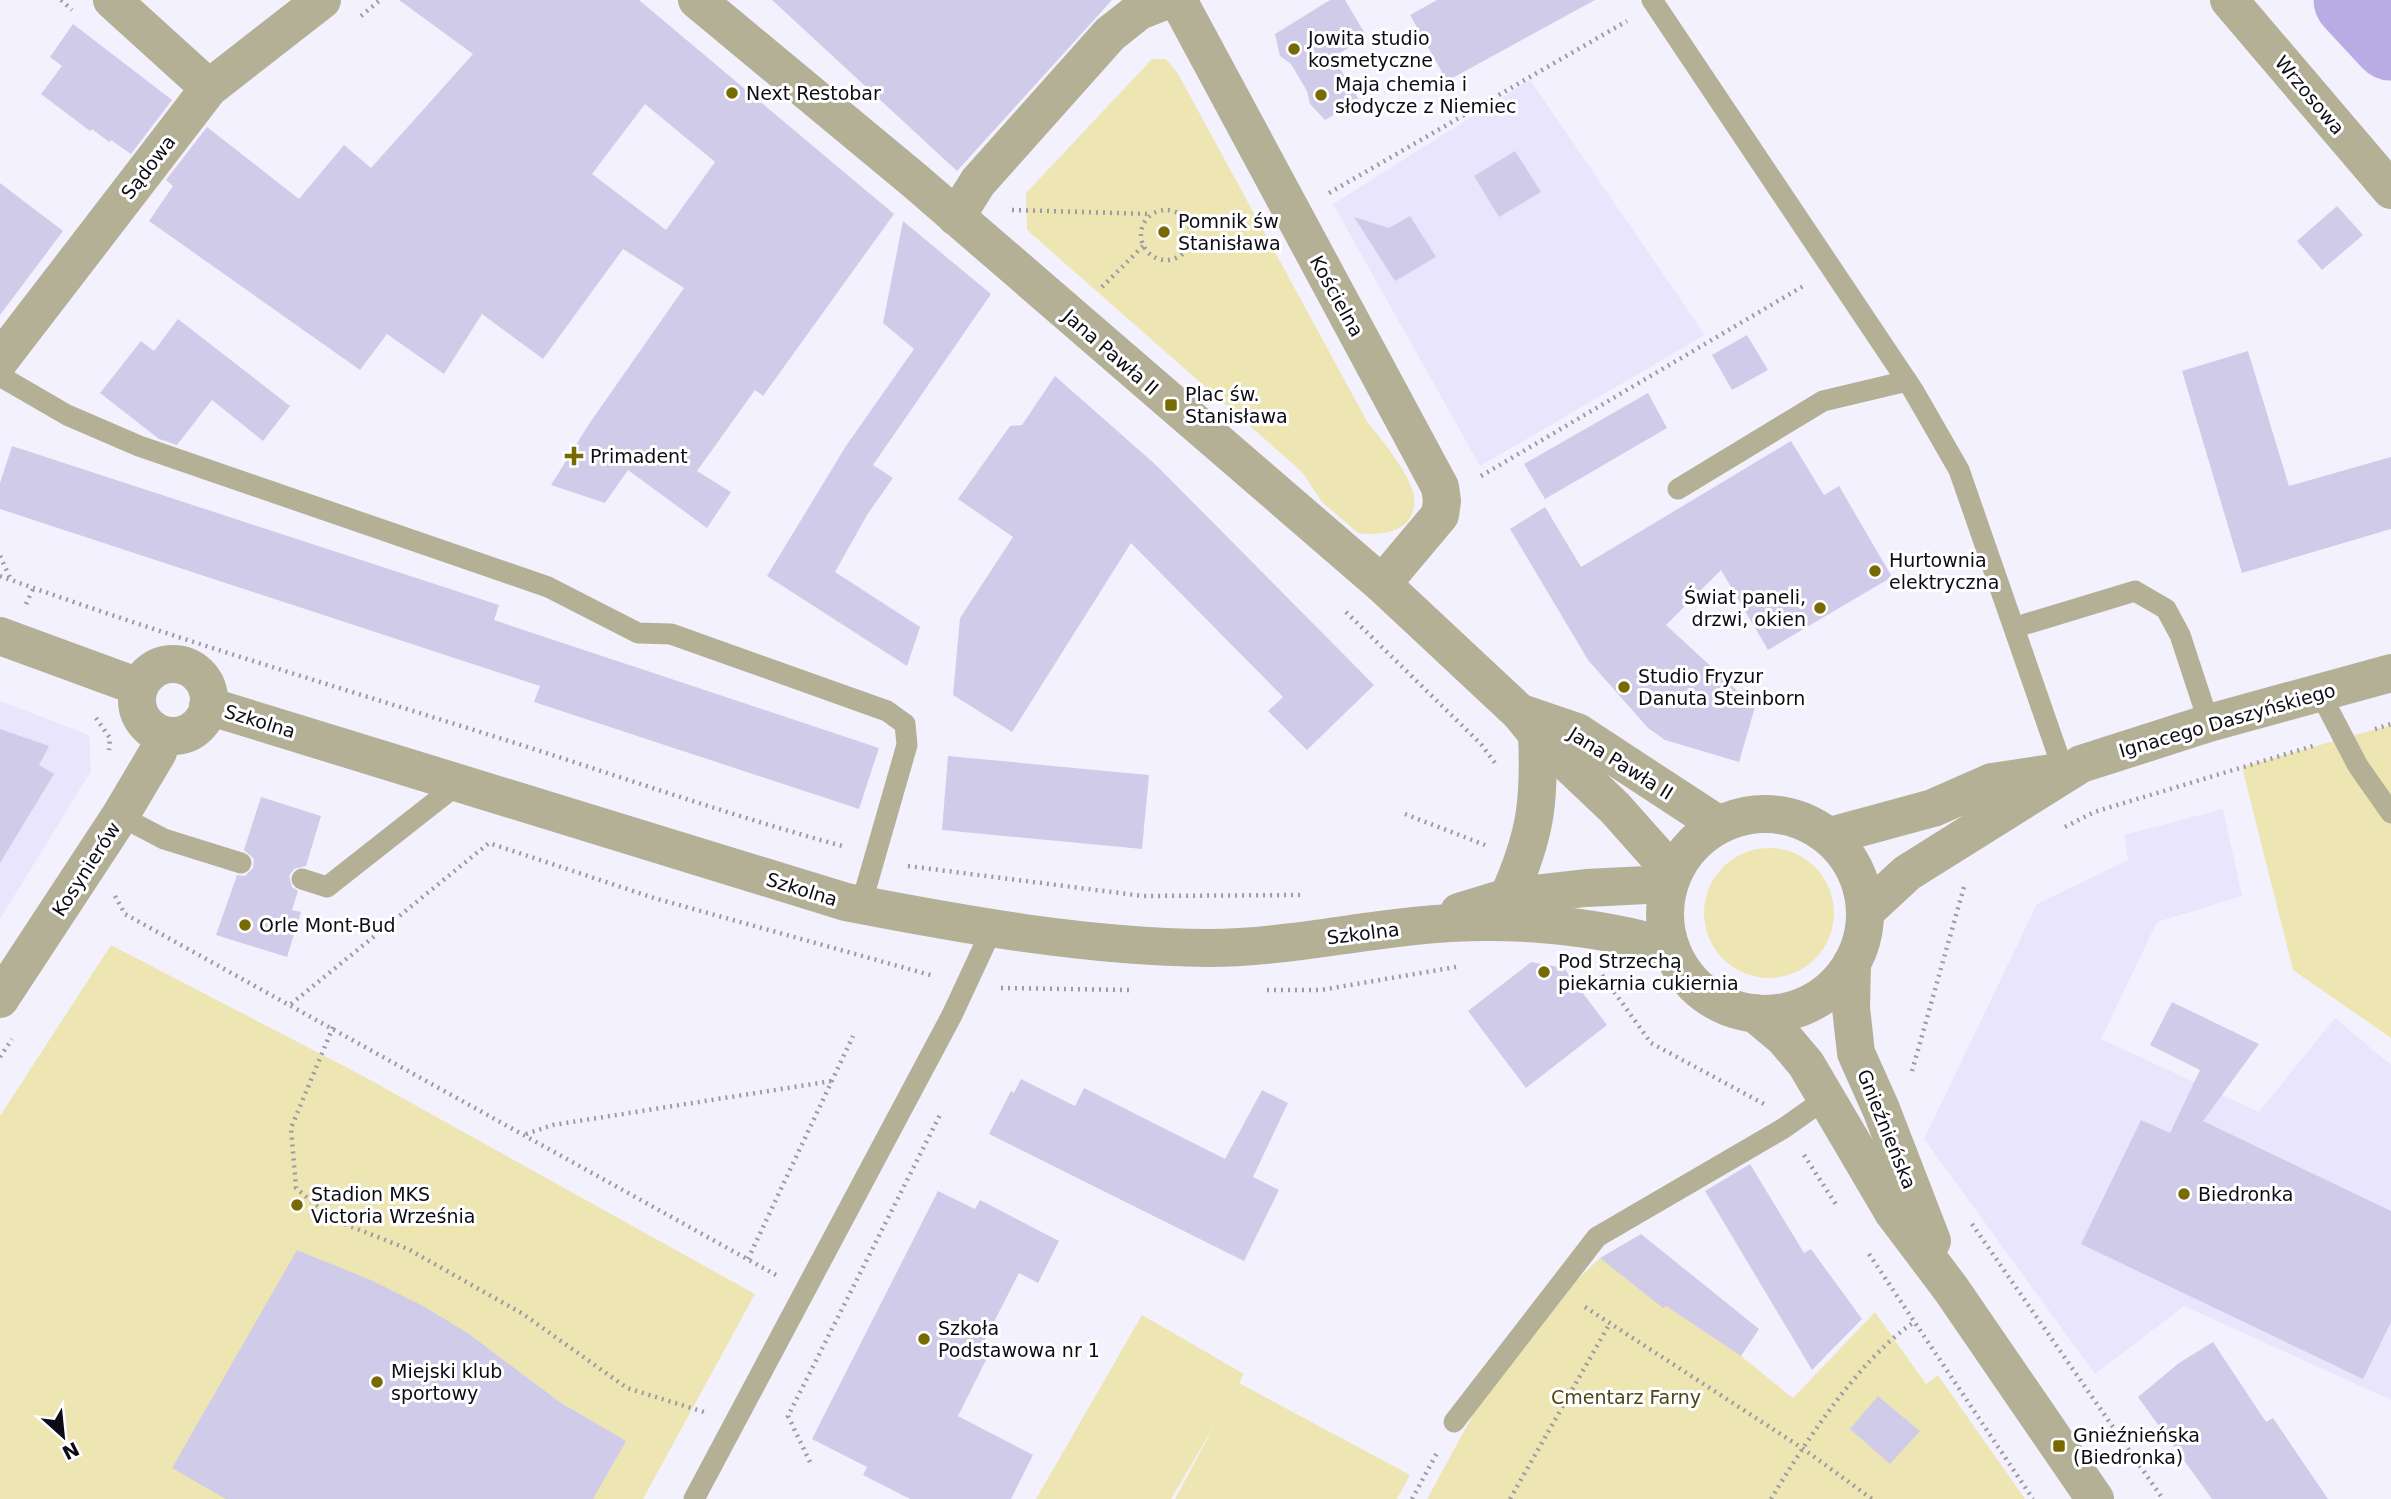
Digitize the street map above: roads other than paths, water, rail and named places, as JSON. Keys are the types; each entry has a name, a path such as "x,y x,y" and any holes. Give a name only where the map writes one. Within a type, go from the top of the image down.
{"street":[{"path":"112,0 209,88"},
{"name":"Sądowa","path":"0,360 209,88 322,0"},
{"name":"Jana Pawła II","path":"697,0 956,217 1382,584 1615,808 1669,878"},
{"path":"956,217 978,181 1110,34 1139,11 1167,0"},
{"name":"Kościelna","path":"1178,0 1440,487 1443,501 1440,515 1382,584"},
{"name":"Wrzosowa","path":"2229,0 2391,190"},
{"path":"0,636 139,687"},
{"path":"175,664 189,668 201,677 208,691 208,706 203,720 192,730 178,736 163,735 150,729 140,716 136,702 139,687 147,674 160,666 175,664"},
{"name":"Ignacego Daszyńskiego","path":"1830,836 1933,808 1992,782 2064,772 2209,723 2391,673"},
{"name":"Szkolna","path":"208,706 861,905 1041,935 1209,948 1280,944 1417,926 1584,927 1671,948"},
{"path":"1508,897 1535,825 1539,787 1528,723"},
{"name":"Jana Pawła II","path":"1528,723 1577,732 1719,825"},
{"name":"Kosynierów","path":"0,999 121,816 158,752 163,735"},
{"name":"Ignacego Daszyńskiego","path":"1866,911 1907,873 2064,772"},
{"path":"1776,813 1805,821 1830,836 1849,858 1857,874 1866,911 1863,938 1852,963 1835,987 1811,1003 1783,1013 1754,1013 1727,1007 1703,993 1684,973 1671,948 1666,924 1669,878 1699,838 1719,825 1746,815 1776,813"},
{"name":"Szkolna","path":"1417,926 1508,897 1669,878"},
{"name":"Gnieźnieńska","path":"1852,963 1851,1009 1856,1053 1881,1109 1951,1289"},
{"name":"Gnieźnieńska","path":"1754,1013 1784,1038 1806,1064 1893,1212 1951,1289 2095,1499"}],"lane":[{"path":"1652,0 1907,381 1959,470 2016,627 2064,772"},
{"path":"0,376 67,415 139,446 548,587 638,633 671,634 887,711 905,724 908,745 861,905"},
{"path":"1678,489 1823,401 1907,381"},
{"path":"2016,627 2135,591 2166,609 2180,635 2209,723"},
{"path":"2320,693 2358,765 2391,813"},
{"path":"302,878 327,887 458,784"},
{"path":"121,816 164,839 240,863"},
{"path":"694,1499 958,1004 993,927"},
{"path":"1454,1422 1597,1237 1784,1128 1825,1099"}],"waterway":[{"path":"2353,0 2391,41"}],"place":[{"name":"Jowita studio kosmetyczne","path":"1294,49"},
{"name":"Next Restobar","path":"732,93"},
{"name":"Maja chemia i słodycze z Niemiec","path":"1321,95"},
{"name":"Pomnik św Stanisława","path":"1164,232"},
{"name":"Plac św. Stanisława","path":"1171,405"},
{"name":"Primadent","path":"574,456"},
{"name":"Hurtownia elektryczna","path":"1875,571"},
{"name":"Świat paneli, drzwi, okien","path":"1820,608"},
{"name":"Studio Fryzur Danuta Steinborn","path":"1624,687"},
{"name":"Orle Mont-Bud","path":"245,925"},
{"name":"Pod Strzechą piekarnia cukiernia","path":"1544,972"},
{"name":"Biedronka","path":"2184,1194"},
{"name":"Stadion MKS Victoria Września","path":"297,1205"},
{"name":"Szkoła Podstawowa nr 1","path":"924,1339"},
{"name":"Miejski klub sportowy","path":"377,1382"},
{"name":"Gnieźnieńska (Biedronka)","path":"2059,1446"}],"park label":[{"name":"Cmentarz Farny","path":"1626,1397"}]}
